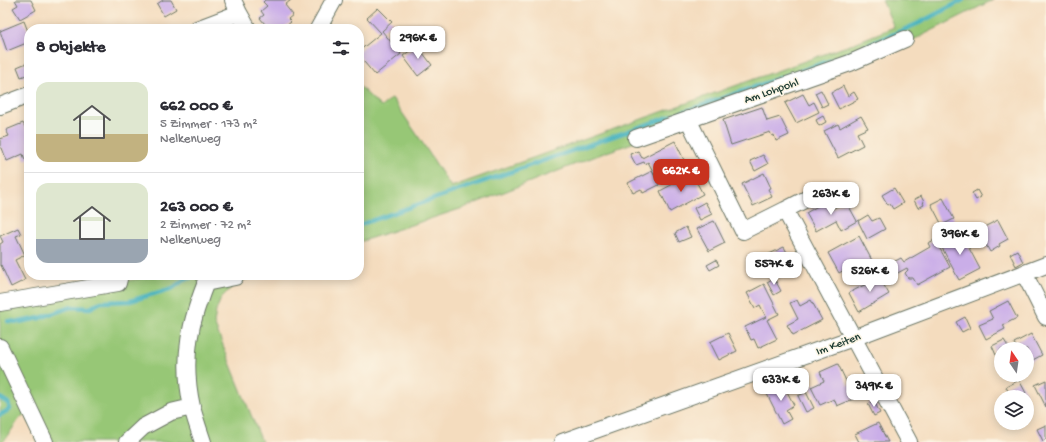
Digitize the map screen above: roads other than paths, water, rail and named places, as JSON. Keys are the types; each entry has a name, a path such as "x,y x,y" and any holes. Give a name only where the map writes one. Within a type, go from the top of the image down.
{"street":[{"path":"321,24 334,0"},
{"path":"205,24 236,6 245,24"},
{"name":"Am Lohpohl","path":"636,138 850,63 905,39"},
{"path":"0,106 24,97"},
{"path":"688,119 743,231 818,193"},
{"path":"785,210 908,442"},
{"name":"Im Keiten","path":"562,442 853,338 1046,265"},
{"path":"1024,273 1046,317"},
{"path":"0,303 118,283 119,280"},
{"path":"203,442 192,407 188,380 187,355 189,332 207,280"},
{"path":"0,347 45,442"},
{"path":"127,442 143,426 170,412 192,407"}],"waterway":[{"path":"364,223 846,55 919,23 963,0"},
{"path":"8,321 19,322 40,318 71,307 90,308 101,302 130,301 173,288 184,280"},
{"path":"0,398 8,403 10,409 0,415"}]}
